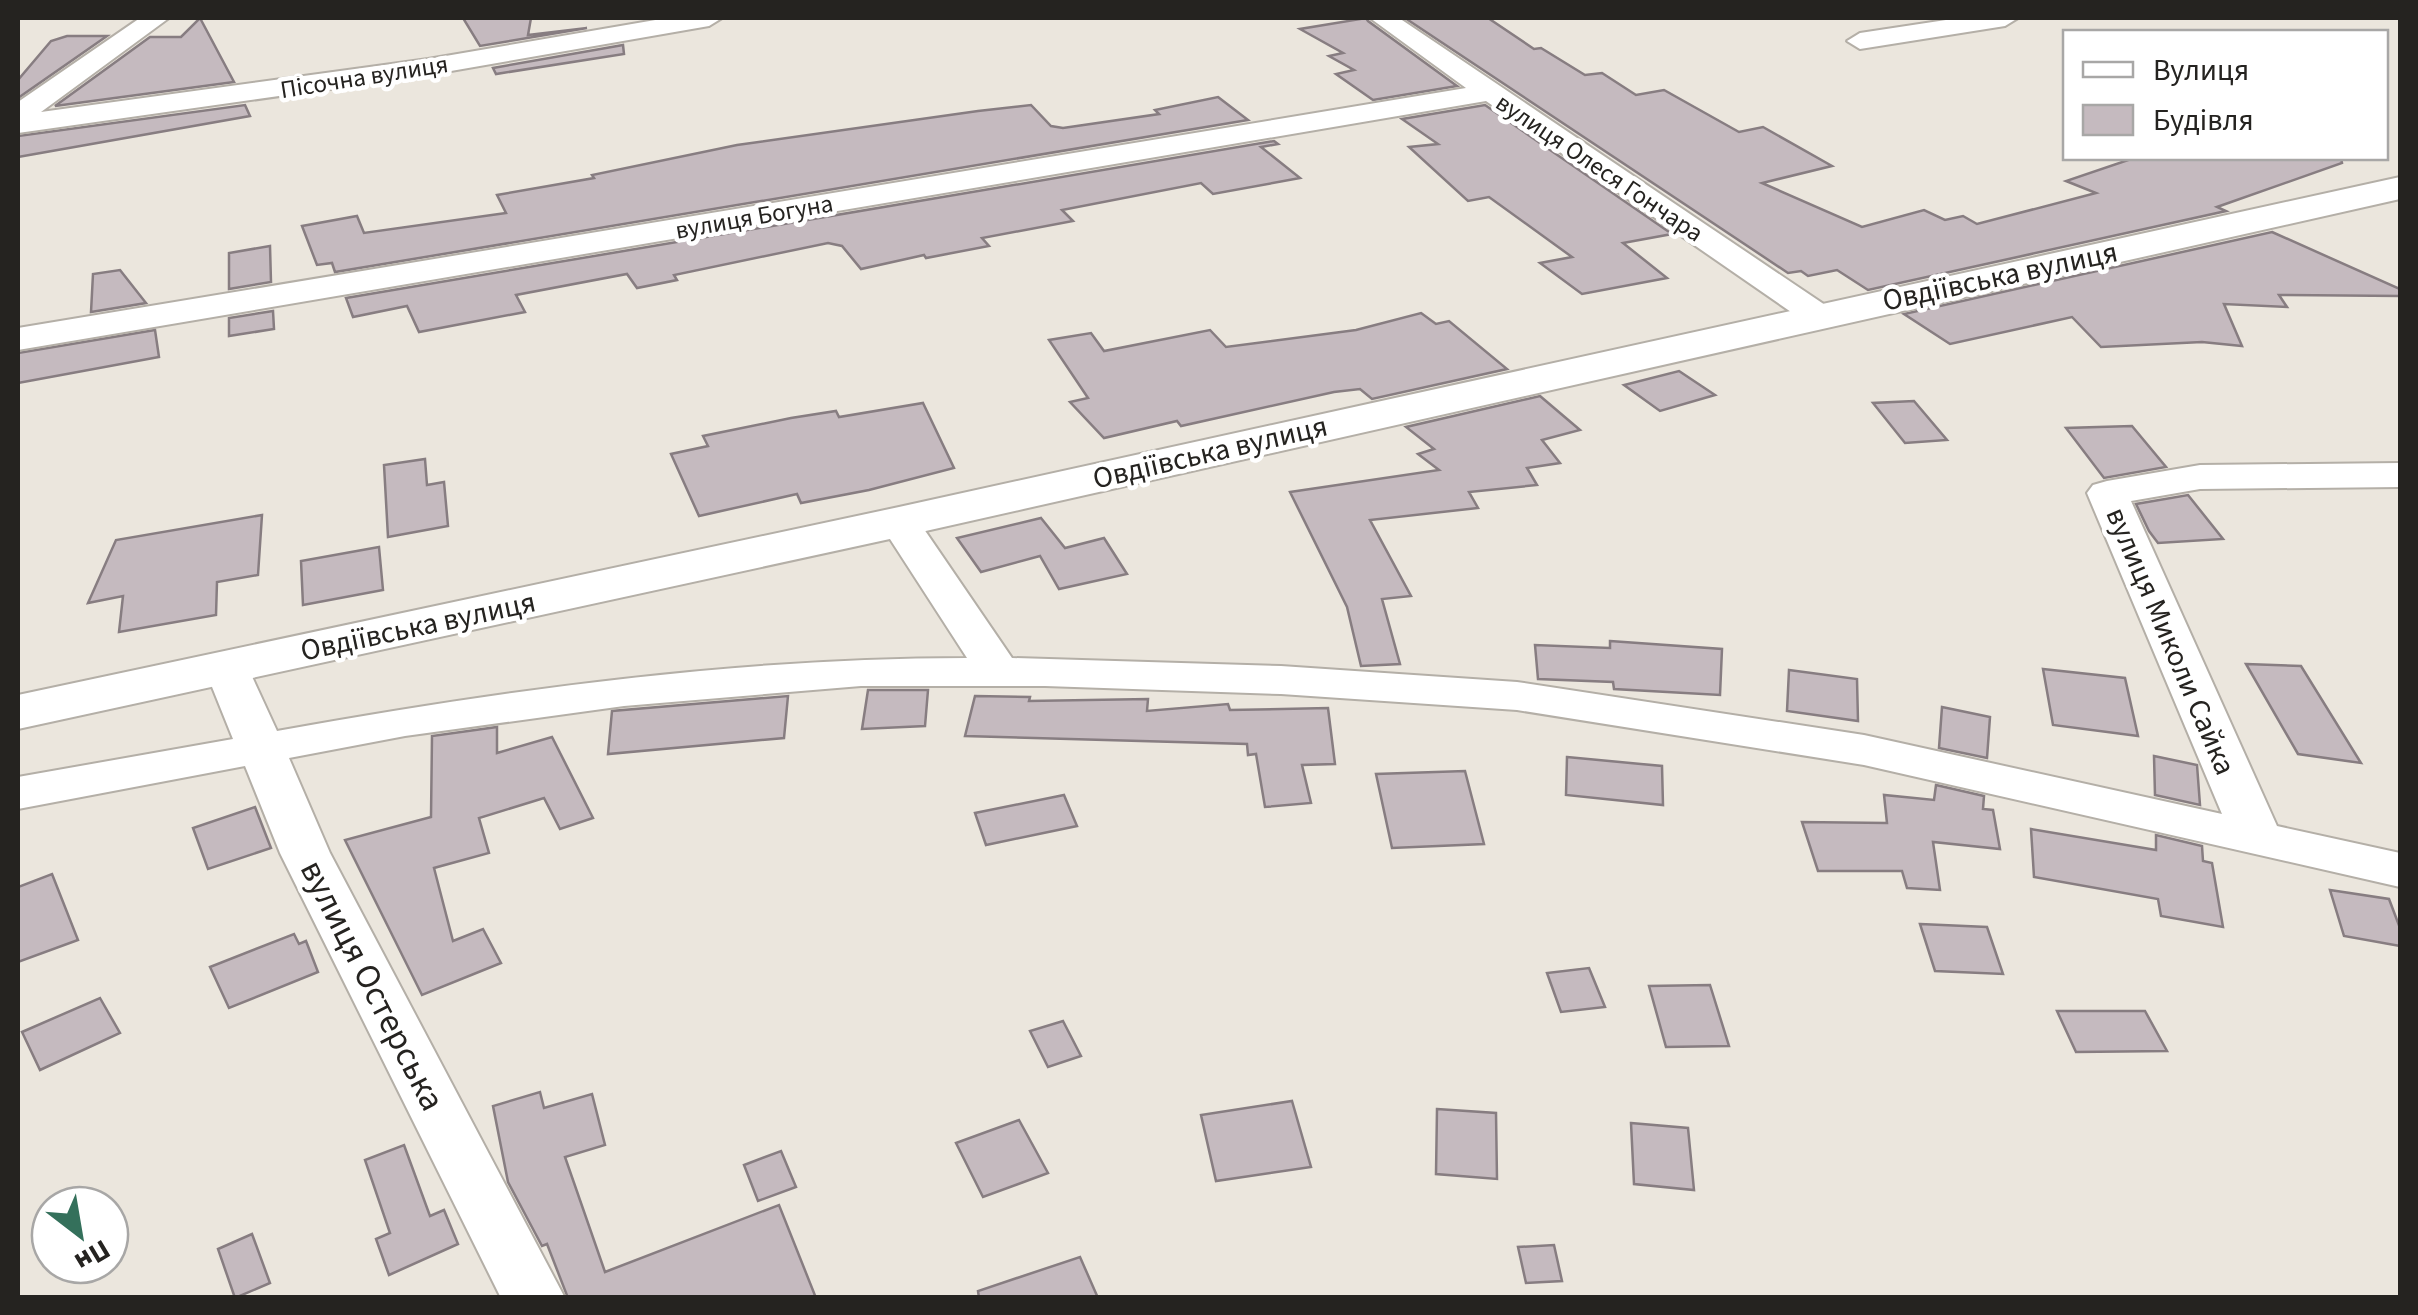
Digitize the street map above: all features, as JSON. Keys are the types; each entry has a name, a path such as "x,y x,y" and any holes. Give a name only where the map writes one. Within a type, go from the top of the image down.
{"main road":[{"name":"Овдіївська вулиця","path":"18,712 899,522 2400,188"}],"street":[{"path":"18,115 156,18"},
{"name":"Пісочна вулиця","path":"18,124 409,70 709,18"},
{"name":"вулиця Олеся Гончара","path":"1383,18 1819,316"},
{"path":"1860,41 2005,18"},
{"name":"вулиця Богуна","path":"18,340 1490,92"},
{"name":"вулиця Миколи Сайка","path":"2257,838 2108,494 2200,477 2400,476"},
{"path":"899,522 999,672"},
{"name":"вулиця Остерська","path":"227,667 305,853 532,1298"},
{"path":"18,793 258,746 624,692 861,672 1280,680 1517,696 1864,750 2400,870"}],"building":[{"path":"200,18 234,82 55,106 150,37 181,37"},
{"path":"463,18 531,18 528,35 587,28 480,46"},
{"path":"1366,18 1457,86 1373,100 1336,74 1354,70 1329,56 1343,53 1300,29"},
{"path":"1405,18 1488,18 1534,49 1541,48 1585,75 1602,73 1636,95 1664,90 1739,132 1763,127 1832,166 1762,183 1862,227 1924,210 1945,220 1963,216 1977,224 2096,193 2066,181 2128,160 2341,160 2342,163 2217,207 2226,211 1868,290 1837,270 1808,276 1801,271 1788,273"},
{"path":"67,36 107,36 18,98 18,80 51,41"},
{"path":"623,45 624,54 496,74 493,68"},
{"path":"1218,97 1248,120 335,272 332,263 317,265 302,226 357,216 364,233 506,213 497,195 594,178 592,175 737,145 978,111 1031,105 1051,126 1063,128 1159,114 1155,110"},
{"path":"245,105 250,116 18,157 18,136"},
{"path":"1485,105 1672,234 1623,243 1667,278 1582,294 1540,263 1572,257 1489,197 1468,201 1409,147 1438,144 1402,119"},
{"path":"1274,141 1278,144 1261,147 1300,178 1213,194 1201,183 1062,210 1073,221 982,238 989,246 861,269 842,246 828,243 674,275 677,280 637,288 627,274 516,295 525,312 419,332 407,306 353,317 346,298"},
{"path":"2272,232 2400,289 2400,296 2279,295 2287,307 2224,304 2242,346 2202,342 2101,347 2072,317 1950,344 1904,314"},
{"path":"270,246 271,282 229,289 229,253"},
{"path":"120,270 146,303 91,312 93,274"},
{"path":"273,311 274,329 229,336 229,318"},
{"path":"1421,313 1436,324 1449,321 1507,369 1372,399 1360,389 1334,392 1181,426 1177,421 1104,438 1070,402 1088,398 1049,340 1091,333 1104,351 1210,330 1226,347 1356,330"},
{"path":"155,330 159,357 18,383 18,353"},
{"path":"1679,371 1715,395 1660,411 1624,385"},
{"path":"1540,396 1580,430 1542,440 1560,463 1527,468 1537,485 1469,492 1478,508 1370,520 1411,596 1382,599 1400,664 1361,666 1347,607 1290,492 1439,470 1418,454 1434,449 1406,427"},
{"path":"1914,401 1947,440 1905,443 1873,403"},
{"path":"923,403 954,468 869,490 801,503 797,494 699,516 671,454 708,446 703,436 791,418 836,411 839,417"},
{"path":"2132,426 2166,467 2104,478 2066,428"},
{"path":"425,459 427,485 444,482 448,526 388,537 384,465"},
{"path":"2188,495 2223,539 2158,543 2136,504"},
{"path":"262,515 258,575 217,582 216,615 119,632 123,596 88,603 116,540"},
{"path":"1041,518 1065,548 1104,538 1127,574 1059,589 1040,556 981,572 957,538"},
{"path":"379,547 383,590 303,605 301,561"},
{"path":"1610,641 1722,649 1720,695 1614,689 1613,682 1538,679 1535,645 1610,648"},
{"path":"2246,664 2301,666 2361,763 2298,754"},
{"path":"2043,669 2125,678 2138,736 2053,725"},
{"path":"1789,670 1857,679 1858,721 1787,711"},
{"path":"868,690 928,690 925,726 862,729"},
{"path":"788,696 784,738 608,754 612,711"},
{"path":"975,696 1030,697 1029,701 1148,699 1147,711 1228,704 1230,710 1328,708 1335,764 1302,765 1311,803 1265,807 1256,754 1248,755 1247,744 965,736"},
{"path":"1942,707 1990,717 1987,758 1939,748"},
{"path":"497,727 497,753 552,737 593,818 560,829 544,798 479,818 489,853 434,868 453,941 483,929 501,963 422,995 345,840 431,817 432,736"},
{"path":"2154,756 2197,765 2200,805 2155,795"},
{"path":"1567,757 1662,766 1663,805 1566,795"},
{"path":"1465,771 1484,844 1392,848 1376,774"},
{"path":"1936,785 1984,796 1983,809 1993,810 2000,849 1933,842 1940,890 1907,888 1902,871 1818,871 1802,822 1887,823 1884,795 1934,800"},
{"path":"1064,795 1077,826 986,845 975,813"},
{"path":"255,807 271,848 208,869 193,828"},
{"path":"2031,829 2156,850 2156,835 2202,846 2203,861 2212,863 2223,927 2161,916 2158,899 2034,877"},
{"path":"52,874 78,940 18,962 18,887"},
{"path":"2330,890 2389,899 2400,928 2400,946 2344,936"},
{"path":"1920,924 1987,927 2003,974 1935,971"},
{"path":"294,934 299,944 306,941 318,972 229,1008 210,967"},
{"path":"1589,968 1605,1007 1561,1012 1547,973"},
{"path":"1710,985 1729,1046 1666,1047 1649,986"},
{"path":"100,998 120,1033 40,1070 22,1032"},
{"path":"2057,1011 2145,1011 2167,1051 2076,1052"},
{"path":"1063,1021 1081,1056 1048,1067 1030,1031"},
{"path":"540,1092 544,1108 592,1094 605,1145 565,1157 605,1272 779,1205 816,1298 568,1298 547,1244 542,1246 508,1182 493,1106"},
{"path":"1292,1101 1311,1167 1216,1181 1201,1115"},
{"path":"1437,1109 1496,1113 1497,1179 1436,1174"},
{"path":"1019,1120 1048,1173 983,1197 956,1143"},
{"path":"1631,1123 1688,1128 1694,1190 1634,1184"},
{"path":"404,1145 430,1216 444,1210 458,1244 389,1275 376,1239 390,1233 365,1160"},
{"path":"781,1151 796,1187 758,1201 744,1165"},
{"path":"252,1234 270,1283 235,1298 218,1249"},
{"path":"1554,1245 1562,1281 1526,1283 1518,1247"},
{"path":"1080,1257 1098,1298 979,1298 978,1291"}]}
